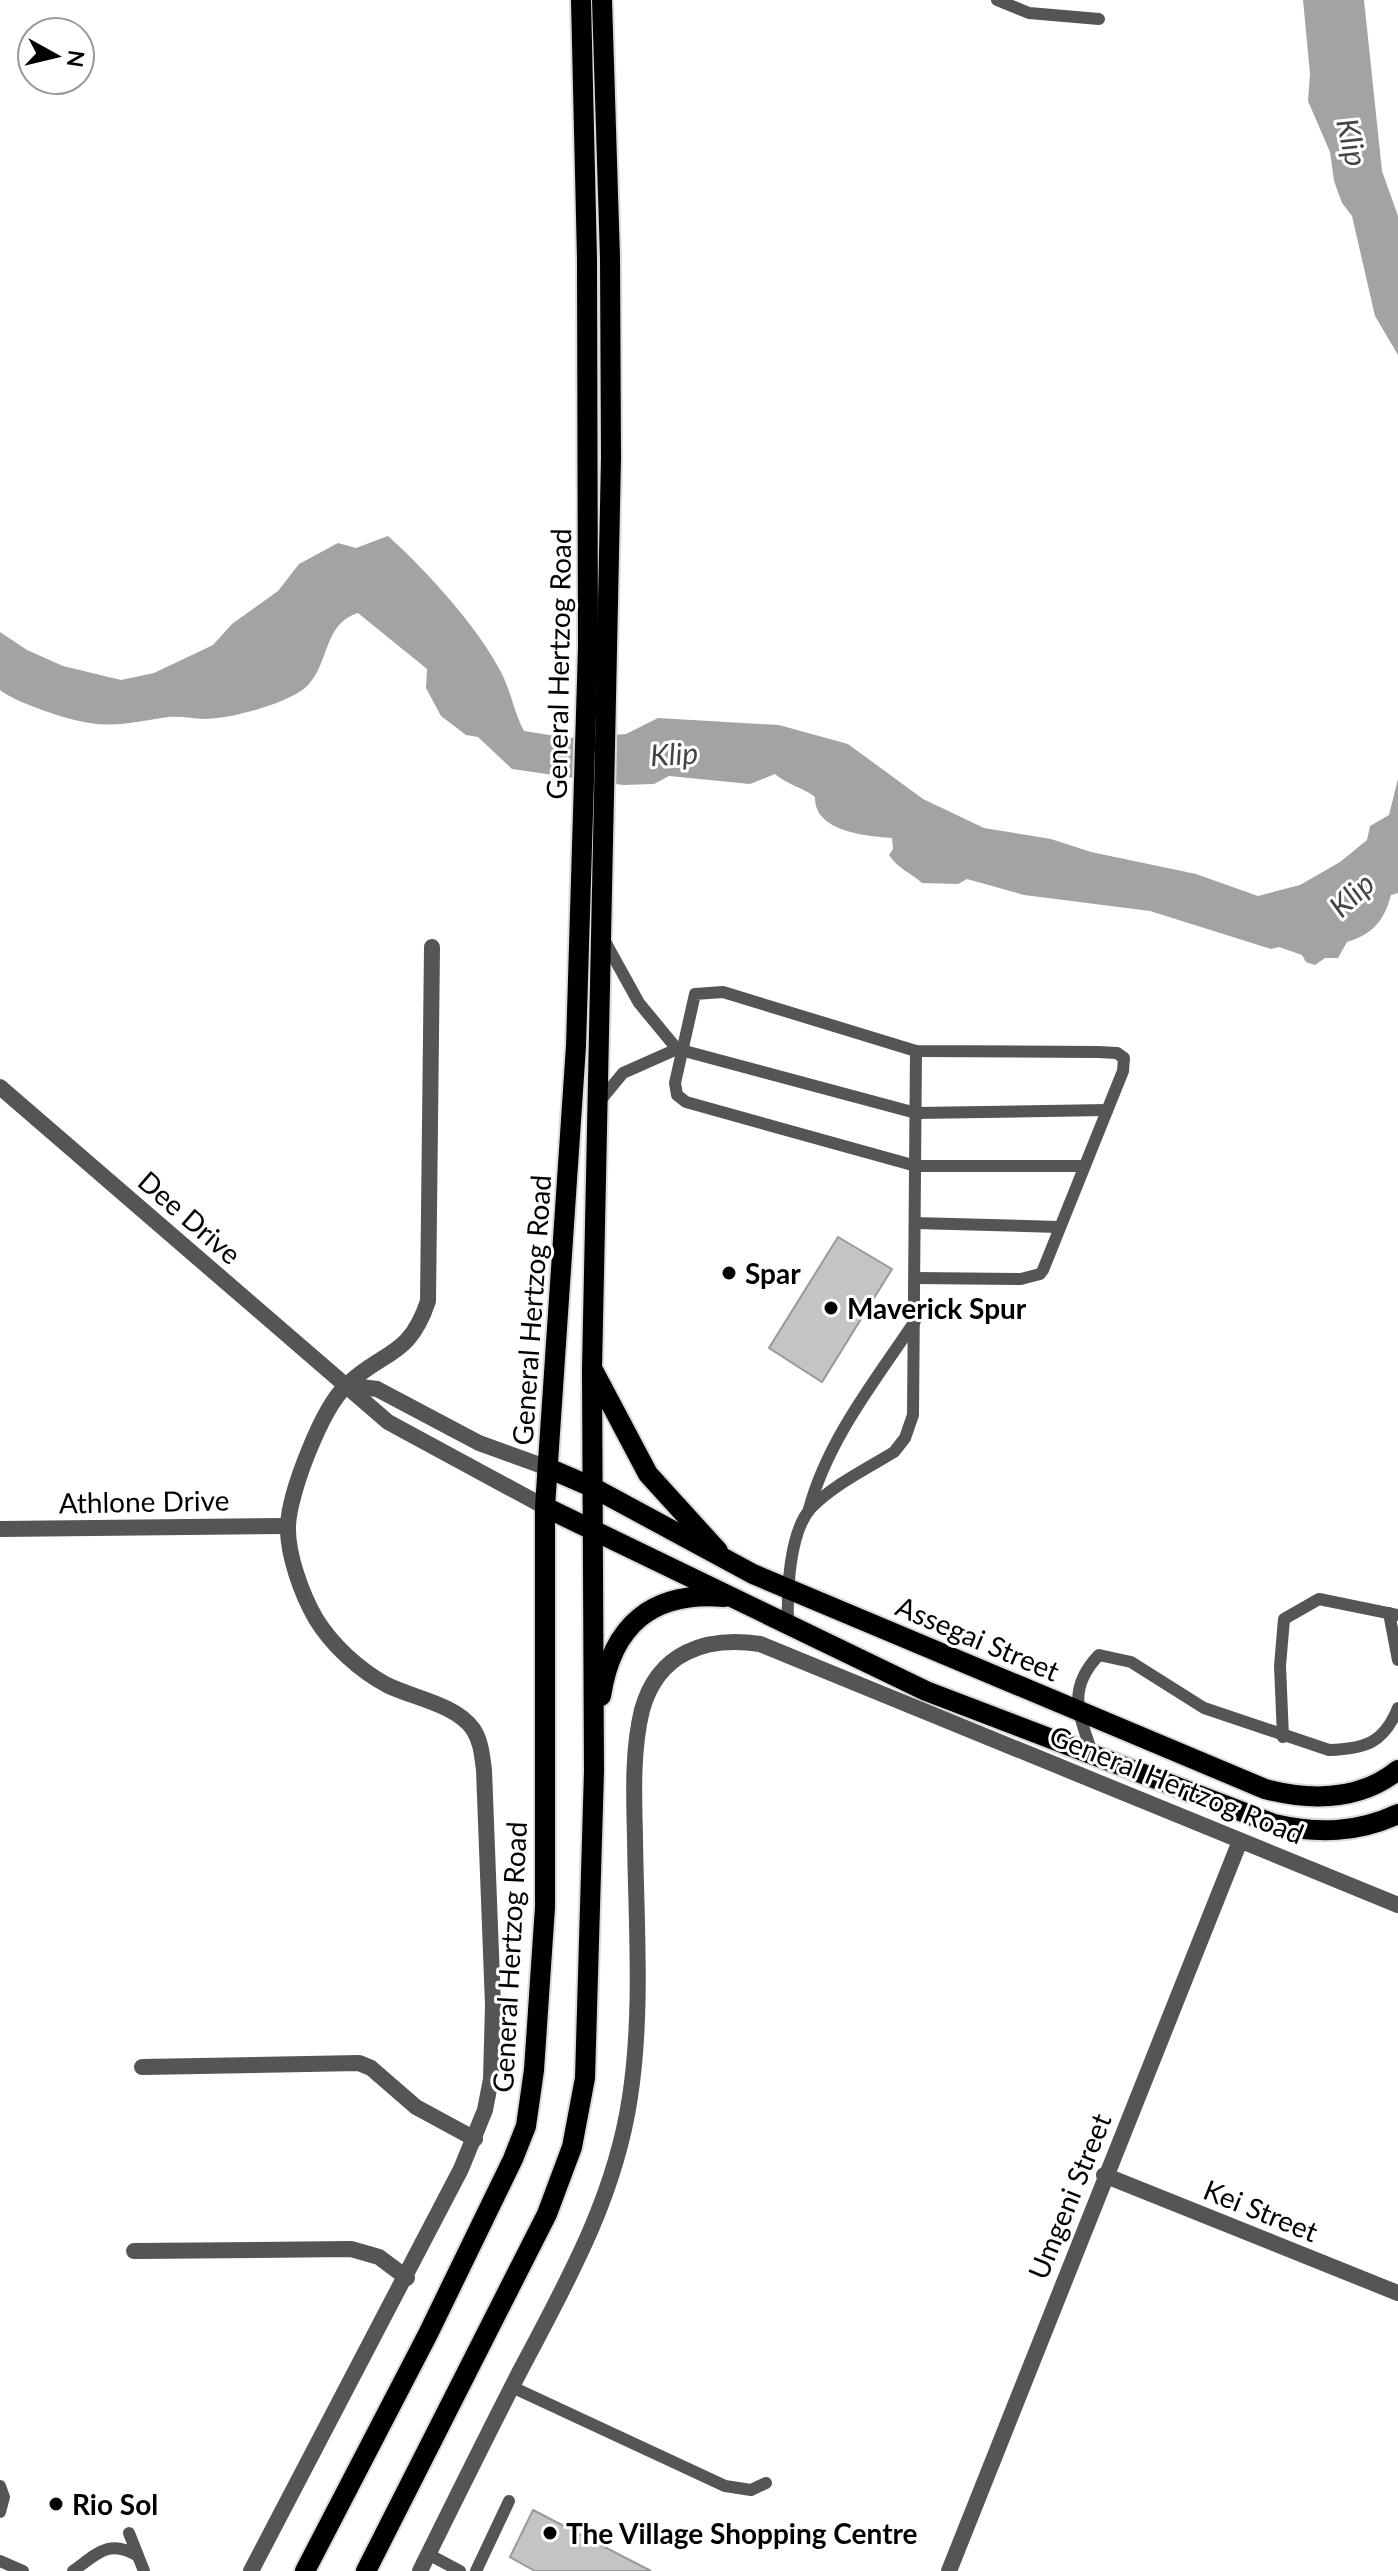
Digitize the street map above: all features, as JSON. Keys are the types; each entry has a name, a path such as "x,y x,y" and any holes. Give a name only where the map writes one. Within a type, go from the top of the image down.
{"main road":[{"name":"General Hertzog Road","path":"305,2571 459,2273 526,2126 536,2049 545,1907 545,1507 572,1134 588,647 588,304 581,0"},
{"name":"General Hertzog Road","path":"366,2571 547,2214 578,2125 587,2042 594,1740 592,1369 609,648 610,258 602,0"},
{"path":"592,1369 648,1474 730,1564"},
{"name":"Assegai Street","path":"548,1468 592,1487 730,1564 1265,1789 1288,1795 1346,1795 1381,1784 1398,1770"},
{"path":"545,1507 926,1691 1274,1824 1295,1829 1349,1830 1398,1814"},
{"path":"594,1740 603,1685 612,1658 638,1616 658,1603 682,1598 736,1598"}],"street":[{"path":"288,1526 302,1469 327,1412 346,1385 400,1350 420,1326 428,1301 432,947"},
{"name":"Dee Drive","path":"0,1087 388,1422 545,1507"},
{"name":"Dee Drive","path":"346,1385 377,1389 479,1443 548,1468"},
{"name":"Athlone Drive","path":"0,1529 288,1526"},
{"name":"General Hertzog Road","path":"251,2571 407,2278 475,2139 490,2088 493,2005 484,1770 480,1743 463,1719 385,1684 350,1659 326,1634 307,1604 288,1526"},
{"name":"General Hertzog Road","path":"420,2571 593,2229 622,2142 630,2099 637,2009 634,1787 642,1710 655,1681 675,1659 698,1646 729,1639 760,1644 1398,1905"},
{"name":"Umgeni Street","path":"949,2571 1104,2175 1240,1841"},
{"path":"142,2067 359,2063 371,2068 416,2107 475,2139"},
{"name":"Kei Street","path":"1104,2175 1398,2293"},
{"path":"134,2251 351,2249 379,2257 407,2278"}],"lane":[{"path":"997,0 1029,13 1099,19"},
{"path":"602,936 639,1003 679,1049 916,1113 1107,1110"},
{"path":"915,1278 1036,1277 1043,1270 1125,1067 1124,1058 1117,1053 916,1051 711,991 695,994 679,1049 674,1090 686,1102 916,1166 1085,1166"},
{"path":"597,1105 623,1073 679,1049"},
{"path":"809,1509 894,1452 905,1438 913,1415 916,1051"},
{"path":"915,1223 1059,1227"},
{"path":"788,1623 787,1588 792,1557 820,1470 915,1321"},
{"path":"1283,1737 1280,1666 1284,1619 1319,1599 1394,1614 1398,1660"},
{"path":"1093,1755 1078,1711 1078,1687 1088,1667 1099,1655 1131,1662 1204,1708 1314,1747 1349,1750 1376,1741 1390,1727 1398,1708"},
{"path":"512,2387 725,2486 751,2490 766,2483"},
{"path":"0,2486 4,2497 0,2512"},
{"path":"476,2571 509,2501"},
{"path":"129,2533 144,2571"},
{"path":"73,2571 109,2547 119,2546 138,2556"},
{"path":"428,2554 460,2571"},
{"path":"0,2561 23,2571"}],"water":[{"name":"Klip","path":"1303,0 1364,0 1382,171 1398,216 1398,355 1375,316 1352,216 1342,203 1334,181 1330,152 1308,101 1310,74"},
{"name":"Klip","path":"388,536 435,582 480,638 502,674 524,731 568,738 626,734 658,718 779,725 848,744 923,799 984,828 1051,839 1091,852 1196,874 1258,896 1300,885 1340,862 1367,840 1370,826 1389,815 1398,779 1398,893 1391,895 1381,919 1371,930 1347,942 1338,958 1325,958 1315,965 1306,962 1302,955 1279,947 1271,949 1150,911 1024,895 967,879 958,884 922,883 889,855 893,849 892,838 869,836 832,825 817,809 815,797 775,774 750,784 669,776 654,784 623,785 512,769 478,737 466,735 441,716 426,688 427,669 358,613 339,626 315,676 300,692 275,704 229,716 205,719 169,717 100,724 43,710 0,690 0,632 27,650 63,666 121,680 154,673 213,645 232,624 278,591 299,564 338,543 356,548"}],"building":[{"name":"Maverick Spur","path":"838,1237 892,1269 822,1382 769,1348"},
{"name":"The Village Shopping Centre","path":"533,2510 651,2571 535,2571 510,2557"}],"place":[{"name":"Spar","path":"729,1273"},
{"name":"Maverick Spur","path":"831,1308"},
{"name":"Rio Sol","path":"56,2504"},
{"name":"The Village Shopping Centre","path":"550,2533"}]}
